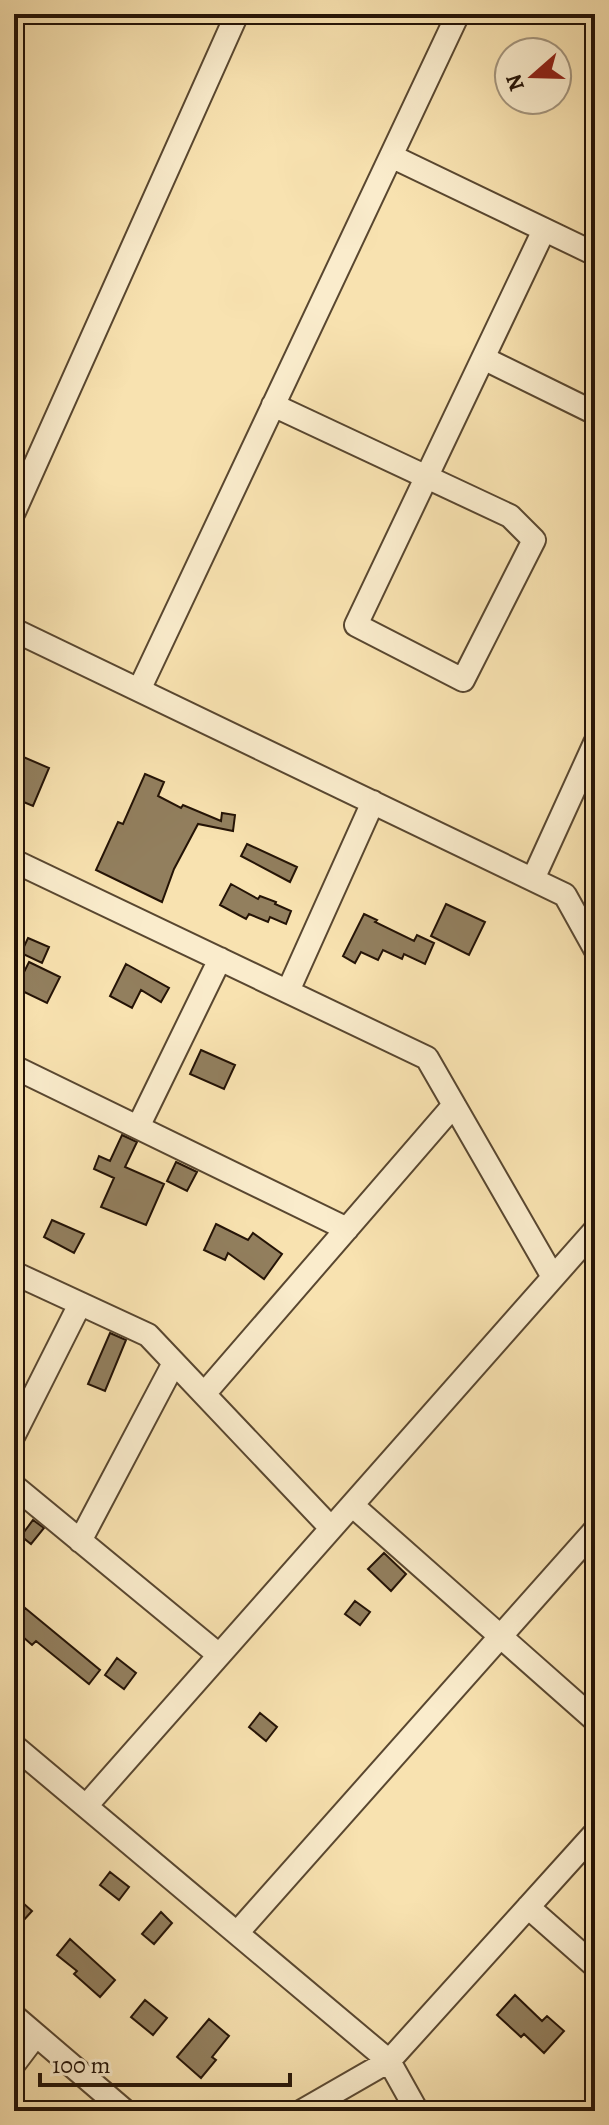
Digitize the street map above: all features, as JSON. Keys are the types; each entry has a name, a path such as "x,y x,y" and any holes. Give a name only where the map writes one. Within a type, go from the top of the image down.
{"street":[{"path":"14,512 237,14"},
{"path":"139,690 458,14"},
{"path":"391,156 595,254"},
{"path":"273,405 426,477 510,516 534,540 463,680 356,625 426,477 544,230"},
{"path":"483,358 595,413"},
{"path":"14,630 565,895 595,949"},
{"path":"533,879 595,743"},
{"path":"288,991 373,802"},
{"path":"14,861 427,1058 553,1277"},
{"path":"138,1127 220,959"},
{"path":"14,1067 347,1229"},
{"path":"204,1394 454,1105"},
{"path":"86,1806 595,1230"},
{"path":"14,1273 148,1335 331,1528"},
{"path":"14,1435 80,1304"},
{"path":"80,1541 174,1363"},
{"path":"14,1486 219,1655"},
{"path":"352,1505 595,1720"},
{"path":"237,1933 595,1530"},
{"path":"14,1746 389,2061 417,2111"},
{"path":"302,2111 389,2061 595,1833"},
{"path":"528,1907 595,1966"},
{"path":"14,2016 125,2111"},
{"path":"14,2064 36,2035"}],"building":[{"path":"14,753 49,768 33,806 14,798"},
{"path":"145,774 164,782 158,796 181,808 183,805 221,821 222,813 235,815 233,831 198,824 174,869 162,902 96,870 118,822 123,824"},
{"path":"247,844 297,867 290,882 241,856"},
{"path":"231,884 258,899 260,896 291,911 286,924 270,917 268,922 249,914 246,919 220,905"},
{"path":"446,904 485,922 469,955 431,936"},
{"path":"364,914 414,941 417,935 434,943 425,964 404,954 402,959 383,950 378,960 361,952 355,963 343,956"},
{"path":"28,938 49,947 42,963 21,953"},
{"path":"29,962 60,977 47,1003 16,988"},
{"path":"126,964 169,988 161,1002 141,990 132,1008 110,996"},
{"path":"201,1050 235,1065 224,1089 190,1074"},
{"path":"122,1135 137,1142 125,1167 164,1184 146,1225 101,1207 114,1178 94,1169 99,1156 110,1161"},
{"path":"176,1162 197,1172 187,1191 167,1181"},
{"path":"52,1220 84,1234 74,1253 44,1237"},
{"path":"216,1224 248,1240 253,1233 282,1254 264,1279 228,1253 225,1260 204,1250"},
{"path":"110,1333 126,1340 105,1391 88,1384"},
{"path":"33,1520 44,1528 31,1544 21,1536"},
{"path":"384,1553 406,1574 391,1591 368,1569"},
{"path":"355,1601 370,1612 360,1625 345,1614"},
{"path":"25,1608 100,1670 89,1684 36,1641 32,1645 14,1629 14,1620"},
{"path":"117,1658 136,1673 124,1689 105,1675"},
{"path":"260,1713 277,1727 266,1741 249,1727"},
{"path":"110,1872 129,1887 119,1900 100,1885"},
{"path":"14,1895 32,1911 14,1931"},
{"path":"161,1912 172,1923 154,1944 142,1934"},
{"path":"70,1939 115,1980 100,1997 74,1974 77,1971 57,1955"},
{"path":"515,1995 542,2021 547,2016 564,2031 544,2053 497,2015"},
{"path":"145,2000 167,2018 153,2035 131,2017"},
{"path":"209,2019 229,2036 212,2057 216,2060 201,2078 177,2057"}]}
